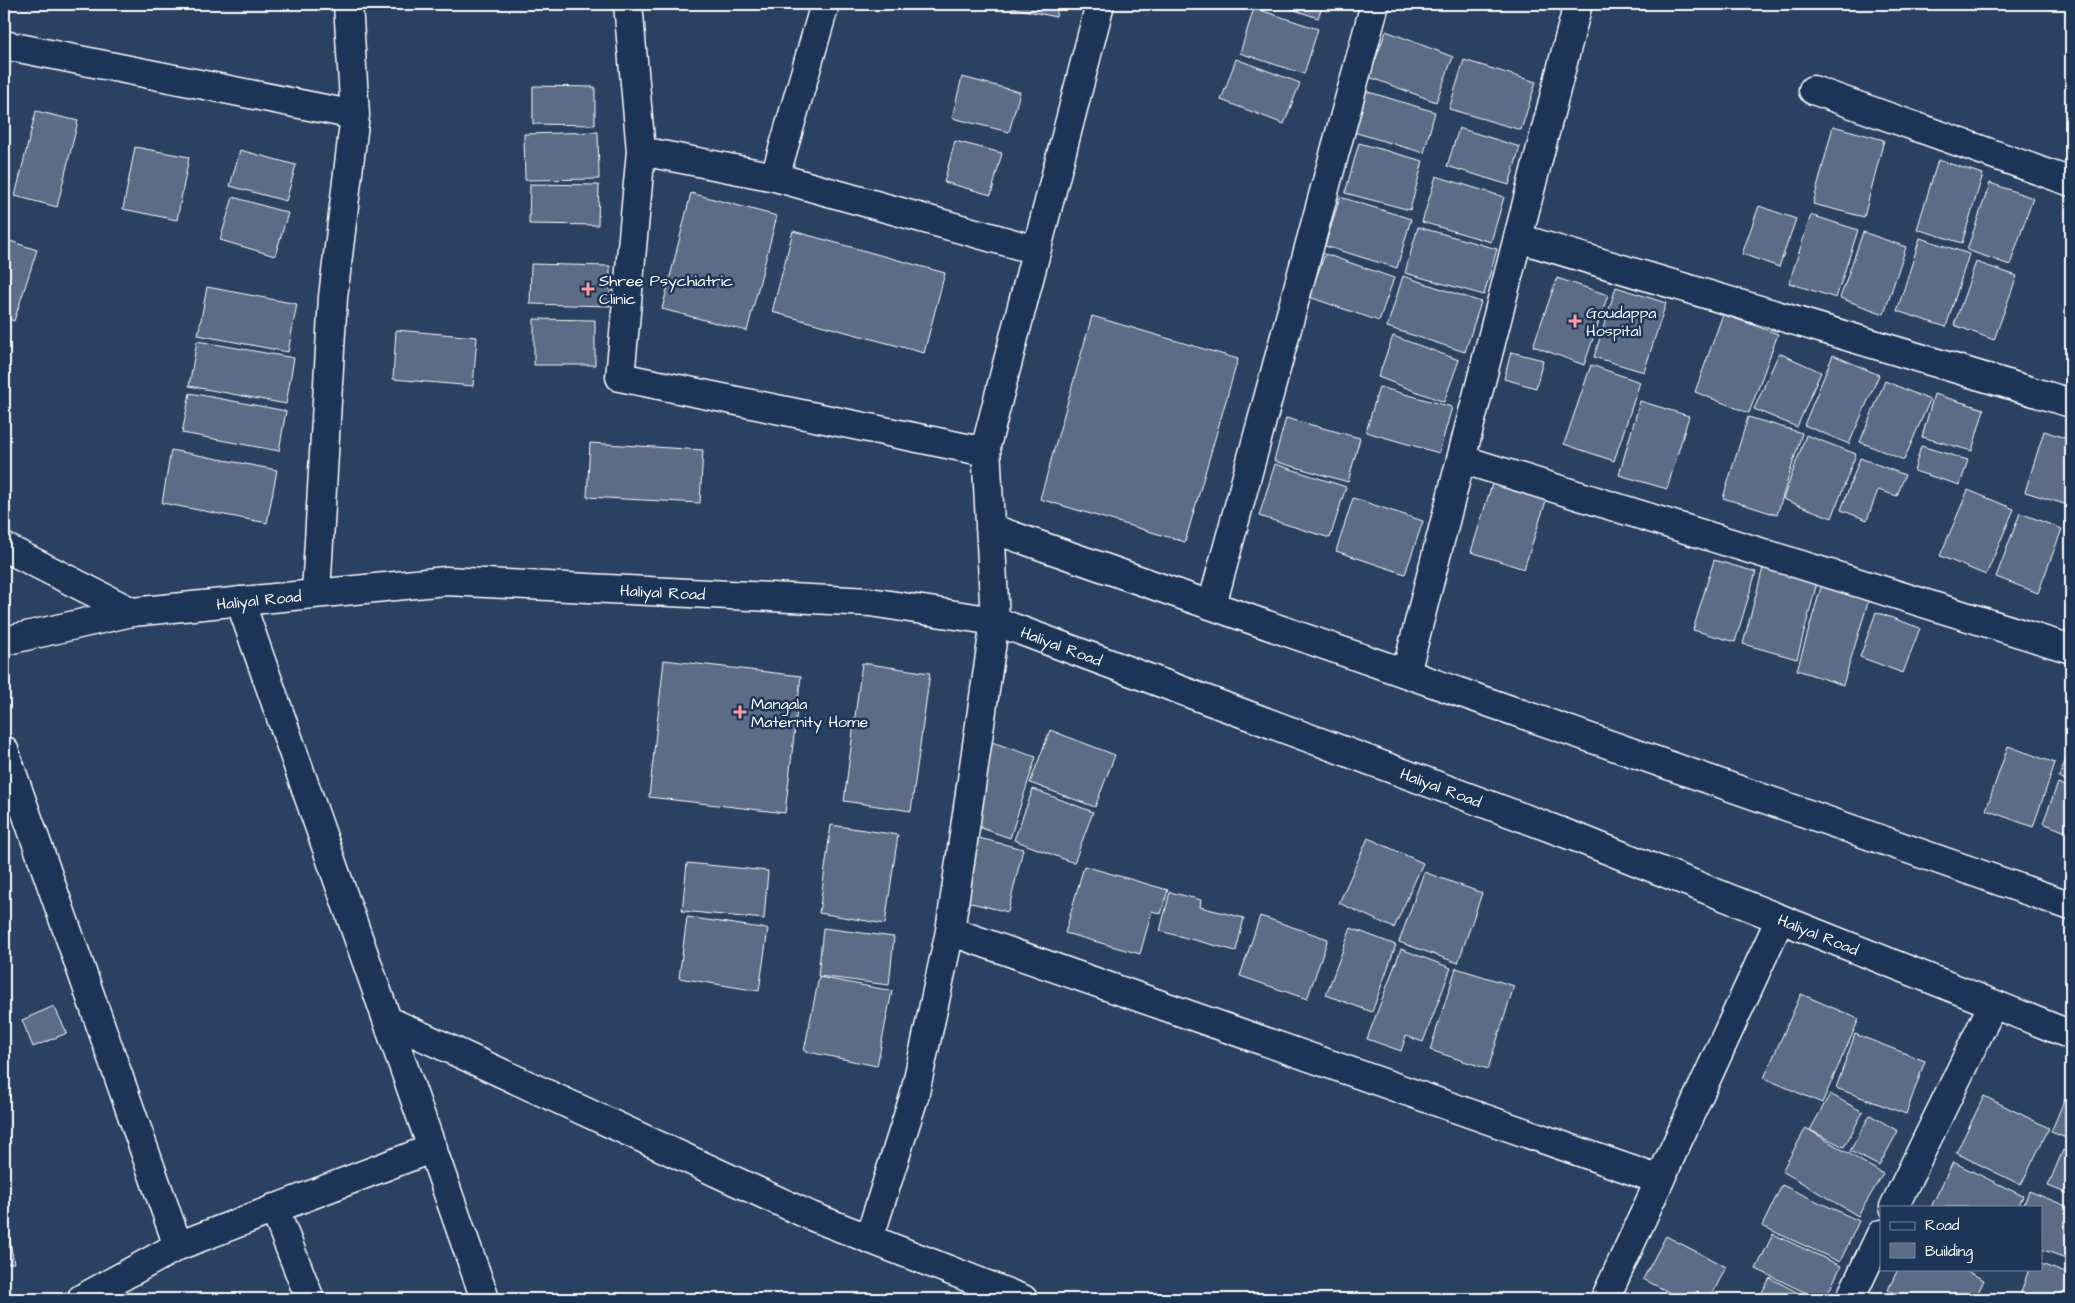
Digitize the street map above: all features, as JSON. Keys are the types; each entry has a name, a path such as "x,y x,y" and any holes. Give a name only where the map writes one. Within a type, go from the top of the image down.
{"street":[{"path":"316,594 333,298 355,115 348,4"},
{"path":"628,4 641,151 620,377 986,452"},
{"path":"775,177 825,4"},
{"path":"869,1239 914,1098 950,931 995,621 986,452 1100,4"},
{"path":"1212,605 1375,4"},
{"path":"1406,673 1578,4"},
{"path":"4,45 355,115"},
{"path":"1813,90 2071,182"},
{"path":"641,151 775,177 1036,250"},
{"path":"1518,238 2071,403"},
{"path":"1461,459 2071,649"},
{"path":"990,528 2071,906"},
{"path":"4,547 132,612"},
{"name":"Haliyal Road","path":"4,641 132,612 446,581 870,602 995,621 1583,840 2071,1036"},
{"path":"240,601 484,1296"},
{"path":"4,750 178,1246"},
{"path":"1605,1299 1780,919"},
{"path":"950,931 1660,1180"},
{"path":"1894,1206 1992,1004"},
{"path":"389,1021 811,1216 1022,1299"},
{"path":"82,1299 178,1246 433,1148"},
{"path":"274,1208 310,1299"},
{"path":"1850,1299 1880,1236"}],"building":[{"path":"995,4 1058,4 1056,17"},
{"path":"1277,4 1323,4 1318,18"},
{"path":"1254,8 1318,29 1304,74 1240,53"},
{"path":"1386,31 1453,57 1436,102 1369,77"},
{"path":"1236,59 1300,83 1284,124 1221,100"},
{"path":"1464,60 1536,82 1521,130 1449,109"},
{"path":"962,77 1020,92 1009,132 952,118"},
{"path":"533,86 595,87 595,125 533,124"},
{"path":"1362,90 1435,112 1424,153 1350,131"},
{"path":"36,111 78,121 57,207 15,196"},
{"path":"1833,126 1884,140 1864,217 1813,204"},
{"path":"1459,128 1520,147 1509,185 1447,166"},
{"path":"598,132 599,179 525,180 524,134"},
{"path":"955,141 1002,153 991,195 944,182"},
{"path":"1359,143 1423,161 1410,210 1345,193"},
{"path":"135,147 189,157 177,220 123,209"},
{"path":"240,150 296,165 286,201 230,186"},
{"path":"1938,160 1983,174 1962,243 1917,229"},
{"path":"1436,176 1504,197 1491,242 1422,222"},
{"path":"1990,183 2033,198 2010,265 1967,250"},
{"path":"530,184 599,185 598,225 529,224"},
{"path":"691,193 777,216 747,331 662,309"},
{"path":"233,197 288,213 275,256 220,240"},
{"path":"1340,197 1411,219 1397,268 1325,246"},
{"path":"1759,206 1796,219 1779,267 1742,254"},
{"path":"1811,215 1858,230 1836,298 1789,283"},
{"path":"1418,227 1497,249 1484,295 1405,273"},
{"path":"793,231 945,273 924,353 772,312"},
{"path":"1863,232 1906,247 1884,314 1840,298"},
{"path":"1920,238 1969,254 1946,327 1897,311"},
{"path":"4,239 37,250 14,321 4,317"},
{"path":"1325,254 1394,278 1379,321 1309,297"},
{"path":"1976,262 2017,276 1994,340 1954,325"},
{"path":"531,264 610,266 610,306 530,304"},
{"path":"1403,276 1481,302 1465,352 1387,327"},
{"path":"1557,278 1608,295 1584,365 1533,346"},
{"path":"207,287 297,304 288,352 198,335"},
{"path":"1616,287 1666,303 1644,372 1594,357"},
{"path":"1723,314 1778,334 1749,413 1695,392"},
{"path":"1092,316 1238,359 1185,542 1040,499"},
{"path":"534,319 595,320 595,365 534,365"},
{"path":"396,330 477,337 473,386 393,379"},
{"path":"1393,336 1459,360 1444,402 1378,377"},
{"path":"197,341 294,358 286,404 189,386"},
{"path":"1511,352 1543,360 1536,388 1504,379"},
{"path":"1779,353 1821,372 1797,427 1754,409"},
{"path":"1833,355 1879,375 1849,444 1804,425"},
{"path":"1591,365 1640,382 1614,461 1564,444"},
{"path":"1885,381 1930,400 1904,460 1860,442"},
{"path":"1379,387 1452,407 1439,453 1366,432"},
{"path":"190,393 286,411 279,451 182,433"},
{"path":"1934,394 1984,409 1972,451 1922,437"},
{"path":"1640,401 1689,416 1667,489 1619,475"},
{"path":"1748,417 1802,433 1777,515 1723,498"},
{"path":"1286,418 1360,438 1348,482 1274,461"},
{"path":"2044,431 2071,440 2071,506 2025,492"},
{"path":"1806,435 1856,454 1832,518 1783,499"},
{"path":"590,443 703,450 700,503 587,497"},
{"path":"1921,446 1968,460 1960,485 1914,471"},
{"path":"171,450 277,470 267,523 162,503"},
{"path":"1860,458 1905,475 1897,496 1878,490 1867,520 1841,510"},
{"path":"1275,464 1346,487 1330,538 1259,516"},
{"path":"1492,484 1546,501 1524,569 1471,552"},
{"path":"1968,490 2014,509 1986,575 1940,556"},
{"path":"1353,498 1423,521 1405,574 1336,551"},
{"path":"2020,513 2062,529 2038,593 1996,577"},
{"path":"1714,560 1756,572 1735,642 1693,630"},
{"path":"1764,564 1818,579 1797,659 1743,644"},
{"path":"1822,584 1869,599 1843,685 1797,670"},
{"path":"1876,612 1920,628 1903,673 1860,657"},
{"path":"664,660 801,676 785,813 649,797"},
{"path":"862,663 930,673 911,811 844,801"},
{"path":"1050,730 1115,755 1095,807 1030,783"},
{"path":"980,738 1036,757 1010,838 955,819"},
{"path":"2071,745 2071,783 2059,778"},
{"path":"2008,746 2055,763 2033,827 1986,810"},
{"path":"2058,783 2071,788 2071,834 2043,823"},
{"path":"1033,789 1093,812 1074,863 1014,840"},
{"path":"831,825 898,835 885,924 819,913"},
{"path":"963,834 1023,849 1008,912 947,897"},
{"path":"1368,838 1423,863 1394,928 1339,903"},
{"path":"687,863 768,871 764,919 682,911"},
{"path":"1084,866 1168,890 1161,914 1152,911 1140,954 1065,933"},
{"path":"1424,872 1482,893 1458,963 1399,942"},
{"path":"1170,892 1201,900 1200,907 1244,918 1236,951 1160,931"},
{"path":"1260,916 1328,939 1307,999 1240,976"},
{"path":"687,917 768,929 759,991 679,978"},
{"path":"823,928 894,937 889,985 818,976"},
{"path":"1351,928 1396,945 1372,1012 1326,995"},
{"path":"1401,949 1451,968 1423,1042 1406,1036 1401,1051 1367,1039"},
{"path":"1456,968 1514,986 1488,1069 1430,1050"},
{"path":"819,977 892,991 877,1066 804,1051"},
{"path":"1801,994 1859,1019 1822,1103 1764,1078"},
{"path":"54,1006 67,1033 33,1047 22,1020"},
{"path":"1855,1034 1925,1061 1906,1114 1836,1088"},
{"path":"1830,1094 1863,1112 1844,1147 1810,1130"},
{"path":"1984,1096 2049,1128 2021,1185 1956,1153"},
{"path":"2066,1096 2071,1098 2071,1140 2051,1132"},
{"path":"1870,1115 1898,1131 1879,1166 1850,1151"},
{"path":"1806,1128 1883,1174 1858,1216 1782,1171"},
{"path":"2063,1150 2071,1153 2071,1195 2048,1186"},
{"path":"1953,1162 2023,1196 2018,1206 1931,1206"},
{"path":"1782,1185 1859,1221 1840,1262 1762,1226"},
{"path":"2029,1191 2071,1208 2071,1260 2042,1249 2042,1206 2023,1206"},
{"path":"4,1211 14,1263 4,1264"},
{"path":"1773,1234 1841,1266 1825,1299 1819,1299 1756,1269"},
{"path":"1666,1236 1726,1267 1710,1299 1682,1299 1643,1279"},
{"path":"2042,1264 2071,1275 2071,1299 2031,1299 2020,1295 2029,1270 2042,1270"},
{"path":"1898,1270 1965,1270 1984,1280 1975,1299 1908,1299 1888,1290"},
{"path":"1770,1278 1810,1299 1758,1299"},
{"path":"1888,1293 1901,1299 1884,1299"},
{"path":"1651,1294 1663,1299 1648,1299"}],"place":[{"name":"Shree Psychiatric Clinic","path":"588,289"},
{"name":"Goudappa Hospital","path":"1575,321"},
{"name":"Mangala Maternity Home","path":"740,712"}]}
